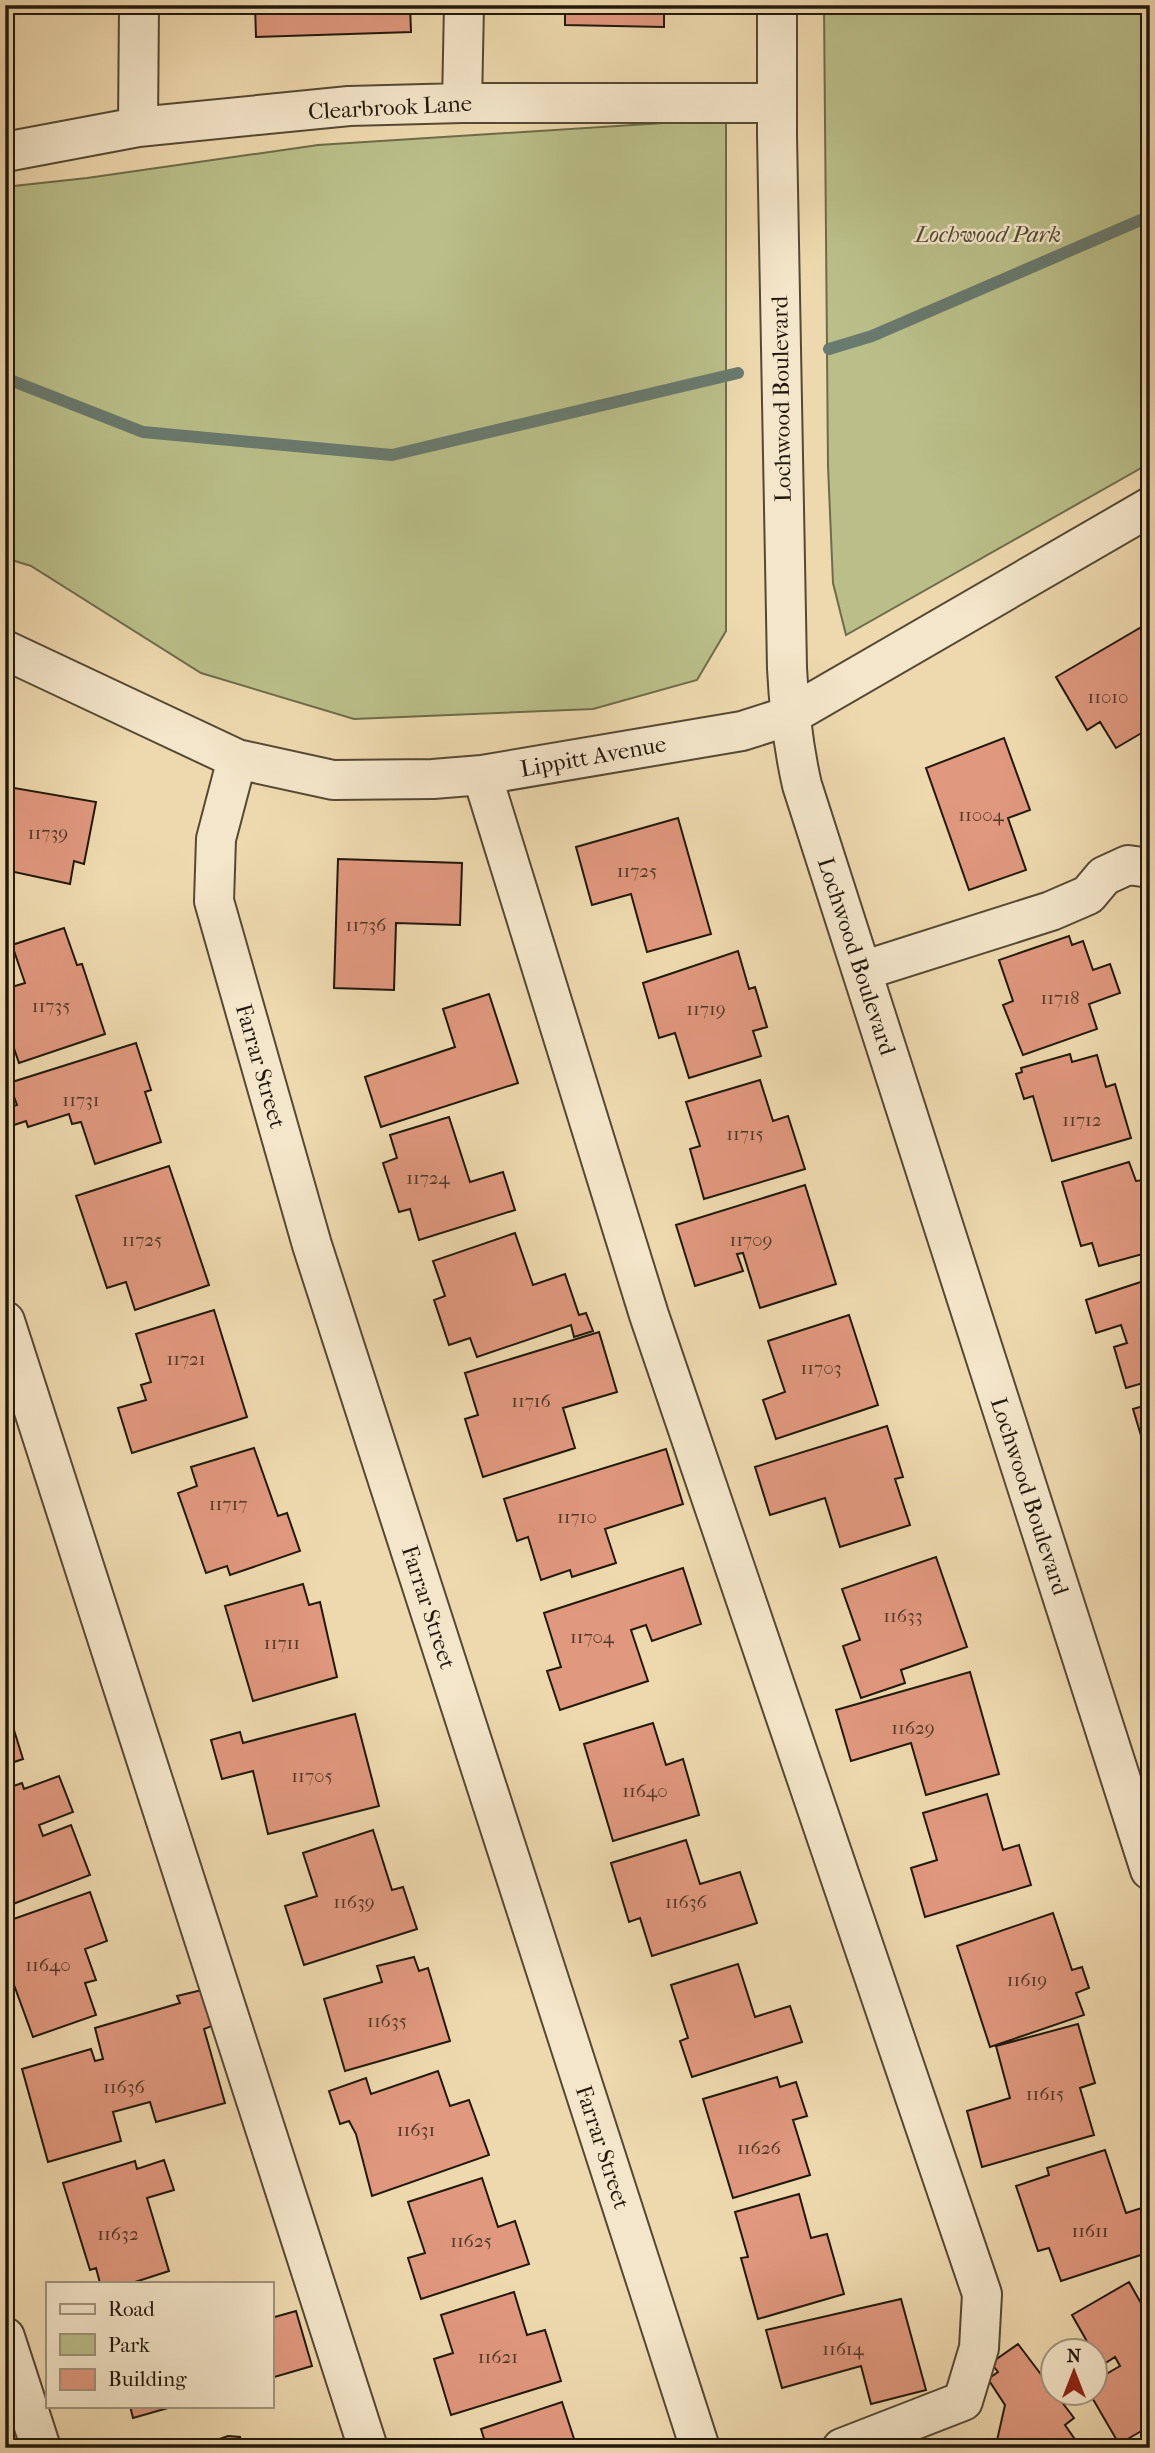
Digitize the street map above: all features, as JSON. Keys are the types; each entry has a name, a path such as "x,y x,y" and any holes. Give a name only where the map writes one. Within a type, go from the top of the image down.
{"street":[{"path":"138,127 139,5"},
{"path":"462,103 464,5"},
{"name":"Lochwood Boulevard","path":"777,5 789,716 802,785 1150,1870"},
{"name":"Clearbrook Lane","path":"5,152 138,127 349,106 462,103 777,103"},
{"name":"Lippitt Avenue","path":"5,650 237,759 333,780 433,779 482,775 742,731 789,716 1150,507"},
{"name":"Farrar Street","path":"237,759 216,839 214,901 312,1245 700,2448"},
{"path":"482,775 649,1315 982,2294 979,2348 963,2401 842,2448"},
{"path":"862,971 1051,911 1088,895 1104,876 1128,865 1150,868"},
{"path":"5,1321 368,2448"},
{"path":"5,2337 41,2448"}],"green space":[{"name":"Lochwood Park","path":"824,5 1150,5 1150,463 846,635 833,583 828,466"},
{"path":"726,119 726,631 697,680 593,709 354,719 201,673 31,566 5,558 5,187 318,145"}],"building":[{"path":"5,5 19,5 5,27"},
{"path":"255,5 410,5 411,32 256,37"},
{"path":"565,5 670,5 670,12 664,12 664,27 565,25"},
{"path":"1150,622 1150,728 1116,748 1100,722 1087,730 1056,677"},
{"path":"1004,738 1030,810 1008,818 1026,870 969,890 926,768"},
{"path":"5,766 12,768 8,787 96,802 84,864 74,861 70,884 5,870"},
{"path":"678,818 711,934 647,952 631,894 592,905 576,847"},
{"path":"338,859 462,863 460,925 396,923 394,990 334,988"},
{"path":"64,928 77,965 82,964 105,1034 19,1063 5,1022 5,989 25,983 12,945"},
{"path":"1069,936 1072,945 1083,941 1093,970 1110,964 1120,993 1089,1004 1097,1029 1023,1055 1003,1005 1013,1001 999,960"},
{"path":"738,951 749,989 755,987 767,1027 753,1031 761,1056 689,1078 675,1033 659,1038 643,983"},
{"path":"489,994 518,1083 381,1127 365,1077 455,1047 443,1009"},
{"path":"136,1043 151,1090 145,1092 161,1142 95,1164 81,1122 72,1124 69,1114 28,1127 26,1121 5,1128 5,1109 17,1105 9,1083"},
{"path":"1070,1054 1072,1062 1097,1055 1106,1087 1115,1084 1131,1138 1052,1161 1033,1096 1024,1099 1016,1074 1022,1072 1021,1068"},
{"path":"760,1080 773,1121 788,1116 805,1169 704,1199 690,1149 700,1146 686,1102"},
{"path":"449,1117 470,1182 503,1172 515,1210 419,1240 410,1209 399,1212 383,1163 397,1158 390,1135"},
{"path":"1129,1162 1136,1181 1144,1180 1150,1192 1150,1252 1099,1266 1092,1243 1081,1246 1062,1182"},
{"path":"169,1166 209,1285 135,1310 126,1282 107,1288 76,1196"},
{"path":"805,1185 836,1284 760,1308 743,1253 737,1254 743,1271 695,1286 676,1225"},
{"path":"515,1233 533,1285 565,1274 579,1315 586,1313 593,1331 574,1337 571,1325 477,1357 470,1338 449,1345 434,1300 445,1296 433,1261"},
{"path":"1150,1279 1150,1381 1126,1388 1114,1347 1127,1343 1121,1325 1096,1333 1086,1300"},
{"path":"214,1310 247,1417 132,1453 118,1408 146,1400 141,1385 151,1382 136,1334"},
{"path":"849,1315 878,1405 776,1439 763,1400 785,1392 768,1341"},
{"path":"599,1332 617,1392 563,1408 575,1448 483,1477 465,1419 478,1415 465,1373"},
{"path":"1150,1404 1150,1437 1142,1439 1133,1409"},
{"path":"887,1426 903,1477 895,1479 910,1525 840,1547 825,1498 770,1515 755,1467"},
{"path":"254,1448 278,1516 287,1513 300,1551 230,1575 227,1566 206,1573 178,1493 197,1486 191,1467"},
{"path":"666,1449 683,1504 605,1529 616,1563 572,1577 570,1570 541,1580 528,1537 517,1541 504,1499"},
{"path":"936,1557 967,1647 901,1670 905,1683 861,1698 843,1646 860,1640 842,1589"},
{"path":"683,1568 701,1624 652,1641 646,1625 631,1630 648,1681 560,1710 547,1671 561,1667 544,1613"},
{"path":"303,1584 309,1605 320,1602 337,1677 253,1701 225,1606"},
{"path":"970,1672 999,1774 926,1795 911,1743 851,1761 836,1710"},
{"path":"5,1701 23,1759 5,1765"},
{"path":"355,1714 379,1806 268,1834 253,1771 222,1779 211,1740 240,1732 243,1743"},
{"path":"653,1723 666,1765 683,1759 699,1815 613,1841 584,1744"},
{"path":"59,1776 73,1812 39,1825 43,1836 71,1825 90,1875 5,1907 5,1789 22,1783 24,1789"},
{"path":"987,1794 1003,1850 1019,1845 1031,1885 925,1917 911,1868 937,1860 923,1813"},
{"path":"373,1830 392,1890 403,1887 417,1929 304,1965 285,1906 317,1896 303,1853"},
{"path":"686,1840 700,1884 740,1872 757,1923 652,1956 640,1918 629,1922 611,1863"},
{"path":"90,1892 107,1941 85,1949 96,1980 85,1983 96,2015 33,2037 14,1985 5,1988 5,1922"},
{"path":"1053,1913 1072,1970 1082,1967 1089,1988 1076,1993 1084,2015 990,2047 957,1946"},
{"path":"414,1957 419,1971 428,1968 450,2041 345,2071 324,1999 382,1982 377,1966"},
{"path":"738,1964 755,2017 790,2006 802,2042 692,2077 680,2041 688,2038 671,1985"},
{"path":"202,1990 212,2026 204,2029 225,2103 156,2122 150,2102 113,2112 121,2141 48,2162 22,2069 91,2049 95,2061 103,2059 95,2028 180,2003 177,1996"},
{"path":"1078,2024 1095,2083 1080,2088 1094,2135 982,2167 967,2111 1010,2098 996,2046"},
{"path":"438,2071 450,2106 469,2100 489,2155 372,2196 356,2134 349,2121 340,2124 329,2091 366,2078 371,2094"},
{"path":"777,2077 780,2087 796,2082 807,2116 793,2120 810,2175 733,2198 703,2099"},
{"path":"1105,2150 1126,2213 1148,2206 1150,2252 1061,2281 1049,2248 1038,2251 1016,2186 1049,2175 1047,2168"},
{"path":"164,2160 174,2190 147,2198 169,2271 135,2282 100,2282 96,2268 90,2270 63,2183 135,2161 137,2169"},
{"path":"482,2178 498,2227 515,2221 529,2264 421,2299 408,2258 425,2253 408,2202"},
{"path":"799,2194 811,2238 827,2234 844,2294 758,2319 741,2258 748,2257 735,2212"},
{"path":"1129,2282 1150,2319 1150,2426 1119,2444 1098,2408 1110,2408 1110,2372 1120,2366 1115,2357 1110,2360 1110,2338 1085,2338 1072,2315"},
{"path":"514,2292 527,2335 545,2330 561,2381 451,2415 434,2359 453,2353 441,2315"},
{"path":"901,2299 926,2390 871,2404 861,2366 782,2388 766,2330"},
{"path":"296,2311 312,2366 273,2377 273,2317"},
{"path":"1018,2344 1040,2373 1040,2408 1066,2408 1074,2418 1065,2425 1081,2448 992,2448 996,2445 1005,2405 988,2379 998,2372 991,2363"},
{"path":"562,2402 577,2448 487,2448 481,2429"},
{"path":"130,2408 168,2408 133,2418"},
{"path":"228,2436 240,2437 243,2448 194,2448"}],"waterway":[{"path":"829,349 872,336 1150,216"},
{"path":"5,378 143,432 392,455 738,373"}]}
